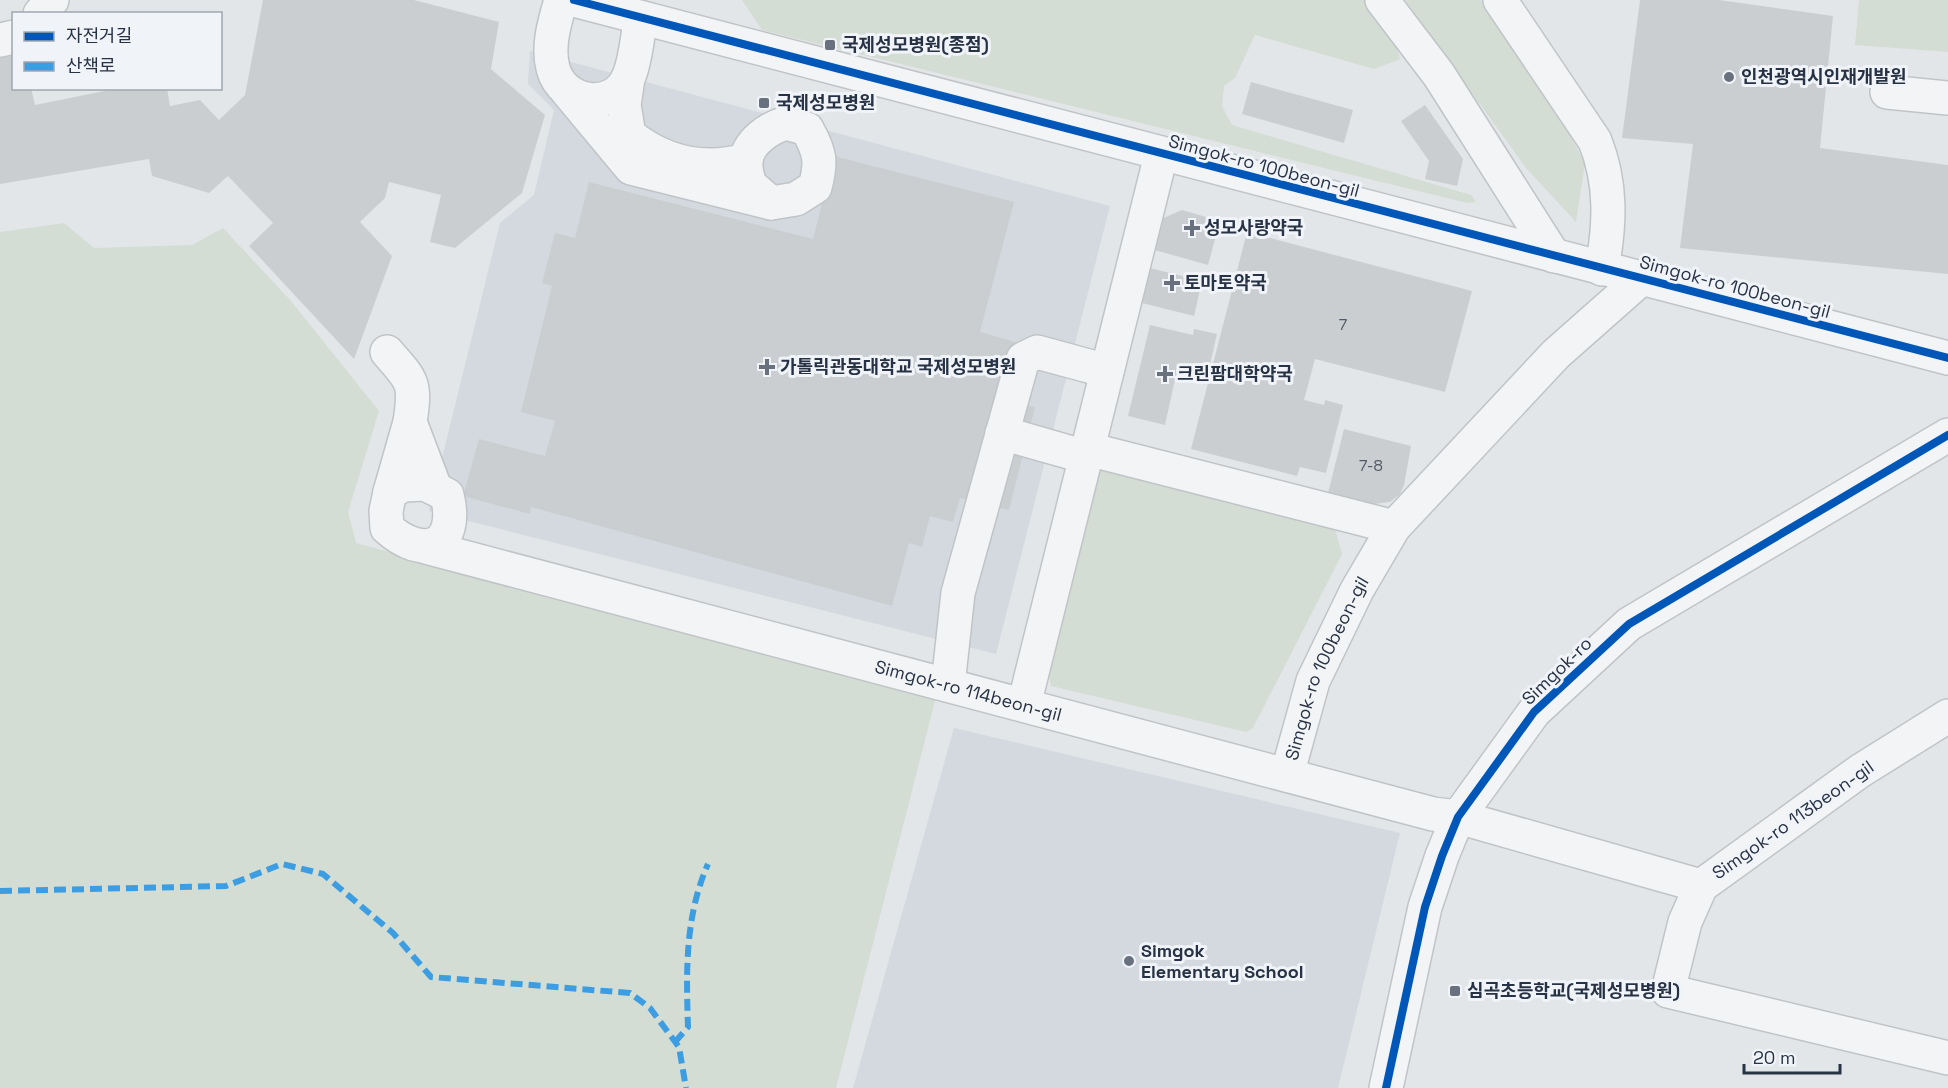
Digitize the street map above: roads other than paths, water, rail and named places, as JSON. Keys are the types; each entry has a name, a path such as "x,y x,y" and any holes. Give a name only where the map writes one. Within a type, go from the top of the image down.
{"street":[{"path":"42,12 52,0"},
{"path":"561,0 552,33 553,69 567,92 631,168 771,203 796,199 815,187 821,166 817,146 807,129 786,123 771,127 758,139 746,160 750,185 771,203"},
{"name":"Simgok-ro 100beon-gil","path":"574,0 1948,358"},
{"path":"1382,0 1439,75 1554,256"},
{"path":"1500,0 1595,141 1605,167 1610,197 1602,269"},
{"path":"641,18 624,105 629,135 646,149 670,160 699,165 725,166 746,160"},
{"path":"567,92 580,100 597,101 614,95 628,78"},
{"path":"1887,92 1948,98"},
{"name":"Simgok-ro 100beon-gil","path":"1024,705 1161,154"},
{"name":"Simgok-ro 100beon-gil","path":"1287,775 1313,681 1357,590 1394,527 1556,354 1642,278"},
{"path":"387,352 406,373 414,393 410,422 390,492 386,511 387,528 406,542 426,547 439,543 448,531 450,518 447,495 425,484 404,484 390,492"},
{"path":"948,685 958,593 1023,359 1037,352 1107,371"},
{"path":"410,422 435,488"},
{"path":"1002,433 1394,527"},
{"name":"Simgok-ro","path":"1386,1088 1425,907 1458,817 1534,712 1629,624 1948,435"},
{"path":"450,518 466,548 479,560"},
{"name":"Simgok-ro 114beon-gil","path":"426,547 1433,814 1458,817"},
{"name":"Simgok-ro 113beon-gil","path":"1458,817 1701,886 1860,771 1948,716"},
{"path":"1701,886 1685,922 1668,991 1948,1058"}],"place":[{"name":"국제성모병원(종점)","path":"830,45"},
{"name":"인천광역시인재개발원","path":"1729,77"},
{"name":"국제성모병원","path":"764,103"},
{"name":"성모사랑약국","path":"1192,228"},
{"name":"토마토약국","path":"1172,283"},
{"name":"가톨릭관동대학교 국제성모병원","path":"767,367"},
{"name":"크린팜대학약국","path":"1165,374"},
{"name":"Simgok Elementary School","path":"1129,961"},
{"name":"심곡초등학교(국제성모병원)","path":"1455,991"}]}
